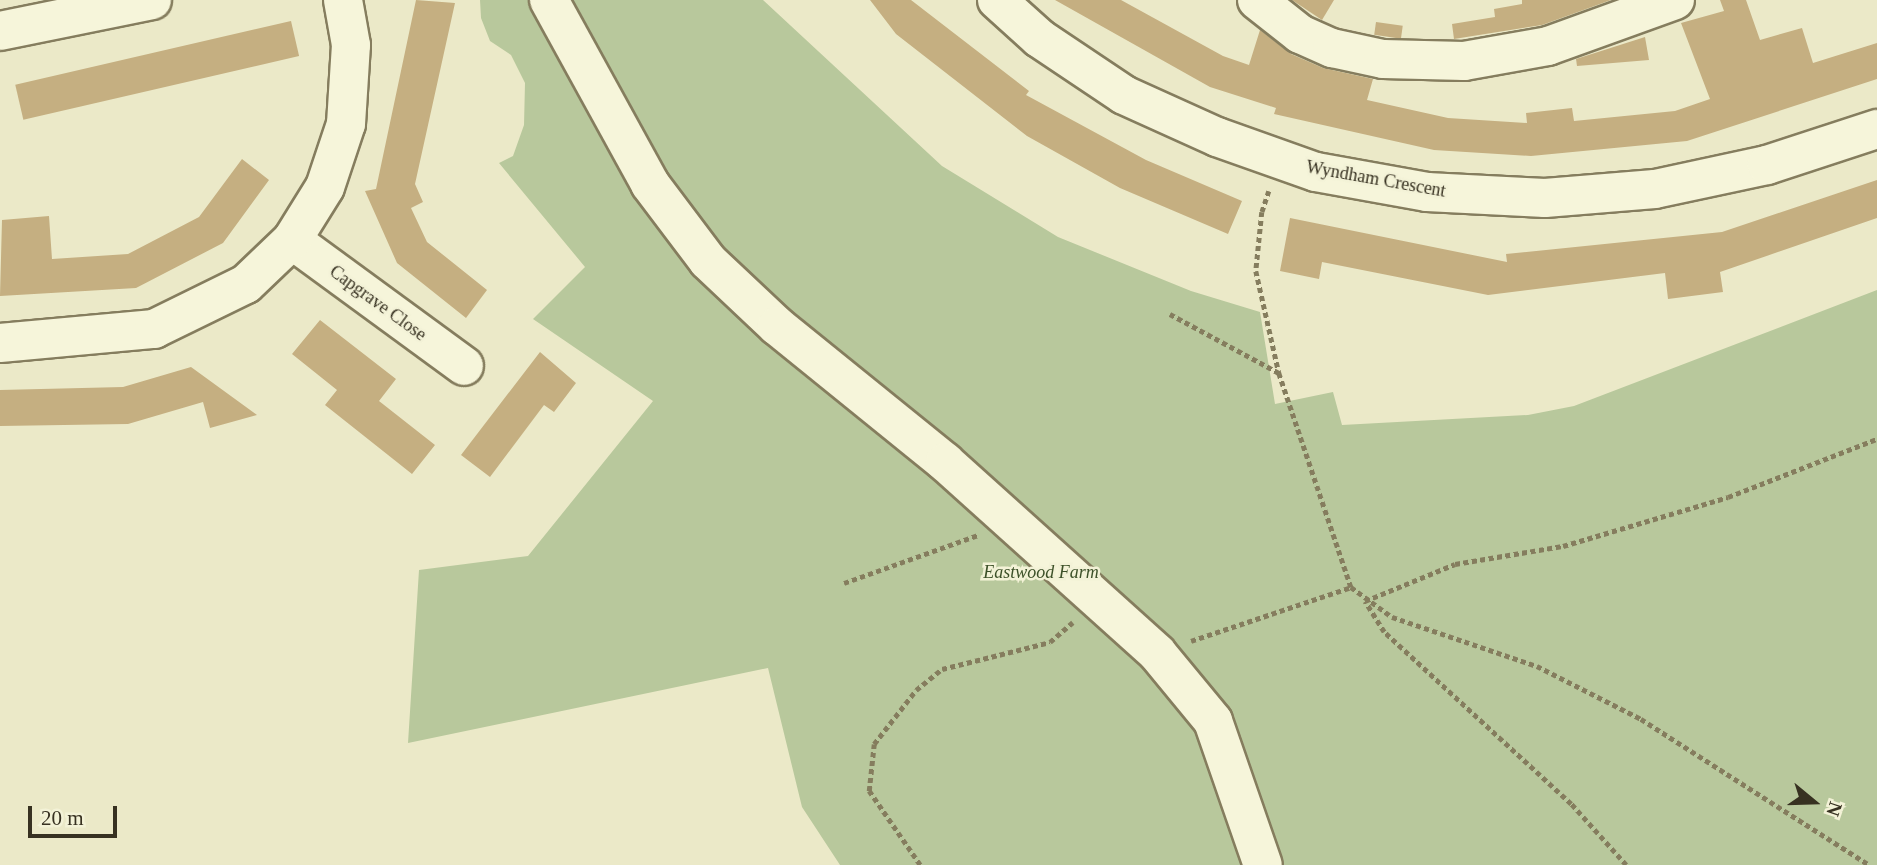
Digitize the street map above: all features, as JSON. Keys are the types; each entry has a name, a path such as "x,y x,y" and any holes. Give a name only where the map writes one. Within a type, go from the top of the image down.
{"street":[{"path":"0,31 152,0"},
{"path":"0,343 154,329 246,284 292,240 325,187 346,124 351,45 343,0"},
{"path":"549,0 650,184 708,261 777,326 1010,520 1157,653 1213,721 1263,865"},
{"name":"Wyndham Crescent","path":"997,0 1039,38 1124,95 1316,172 1427,192 1545,198 1667,186 1768,165 1877,129"},
{"path":"1257,0 1300,34 1332,48 1383,59 1464,61 1548,46 1675,0"},
{"name":"Capgrave Close","path":"292,240 464,366"}],"path":[{"path":"1280,159 1262,212 1255,271 1279,373 1351,587 1365,601 1384,632 1444,692 1571,804 1626,865"},
{"path":"1170,314 1279,373"},
{"path":"1365,601 1455,564 1563,546 1728,497 1877,439"},
{"path":"844,583 1010,520"},
{"path":"1157,653 1351,587"},
{"path":"920,865 869,790 874,744 916,690 942,669 1050,642 1100,599"},
{"path":"1365,601 1392,617 1537,666 1641,719 1869,865"}],"green space":[{"name":"Eastwood Farm","path":"480,0 763,0 942,166 1058,237 1191,291 1260,312 1275,404 1333,392 1342,425 1528,415 1574,406 1877,290 1877,865 840,865 802,807 768,668 408,743 419,570 528,556 653,401 533,319 585,267 499,163 513,156 524,125 525,83 511,55 490,41 481,18"}],"building":[{"path":"416,0 455,3 415,184 423,202 411,208 427,242 487,290 466,318 397,263 365,191 376,189"},
{"path":"870,0 911,0 1029,91 1026,95 1146,160 1242,201 1228,234 1120,188 1027,136 896,34"},
{"path":"1055,0 1121,0 1223,56 1249,65 1260,30 1291,54 1323,68 1373,79 1367,100 1448,118 1527,123 1526,113 1572,108 1574,121 1675,111 1710,99 1681,23 1724,11 1720,0 1746,0 1760,40 1802,28 1813,63 1877,43 1877,79 1687,141 1531,156 1434,150 1274,114 1276,108 1210,87"},
{"path":"1292,0 1334,0 1322,20"},
{"path":"1522,0 1611,0 1542,25 1454,39 1452,24 1495,17 1494,9 1522,4"},
{"path":"291,21 299,56 23,120 15,85"},
{"path":"1376,22 1403,26 1401,39 1374,35"},
{"path":"1645,37 1649,60 1577,66 1576,59"},
{"path":"242,159 269,180 223,243 136,288 0,296 2,220 49,216 52,259 128,254 199,217"},
{"path":"1877,180 1877,218 1720,272 1723,292 1668,299 1665,273 1488,295 1322,262 1319,279 1280,271 1290,218 1507,262 1506,254 1722,232"},
{"path":"320,320 396,379 379,401 435,445 412,474 325,405 337,390 292,354"},
{"path":"540,352 576,383 554,412 544,405 490,477 461,455"},
{"path":"191,367 257,415 210,428 203,402 128,424 0,426 0,390 123,387"}]}
